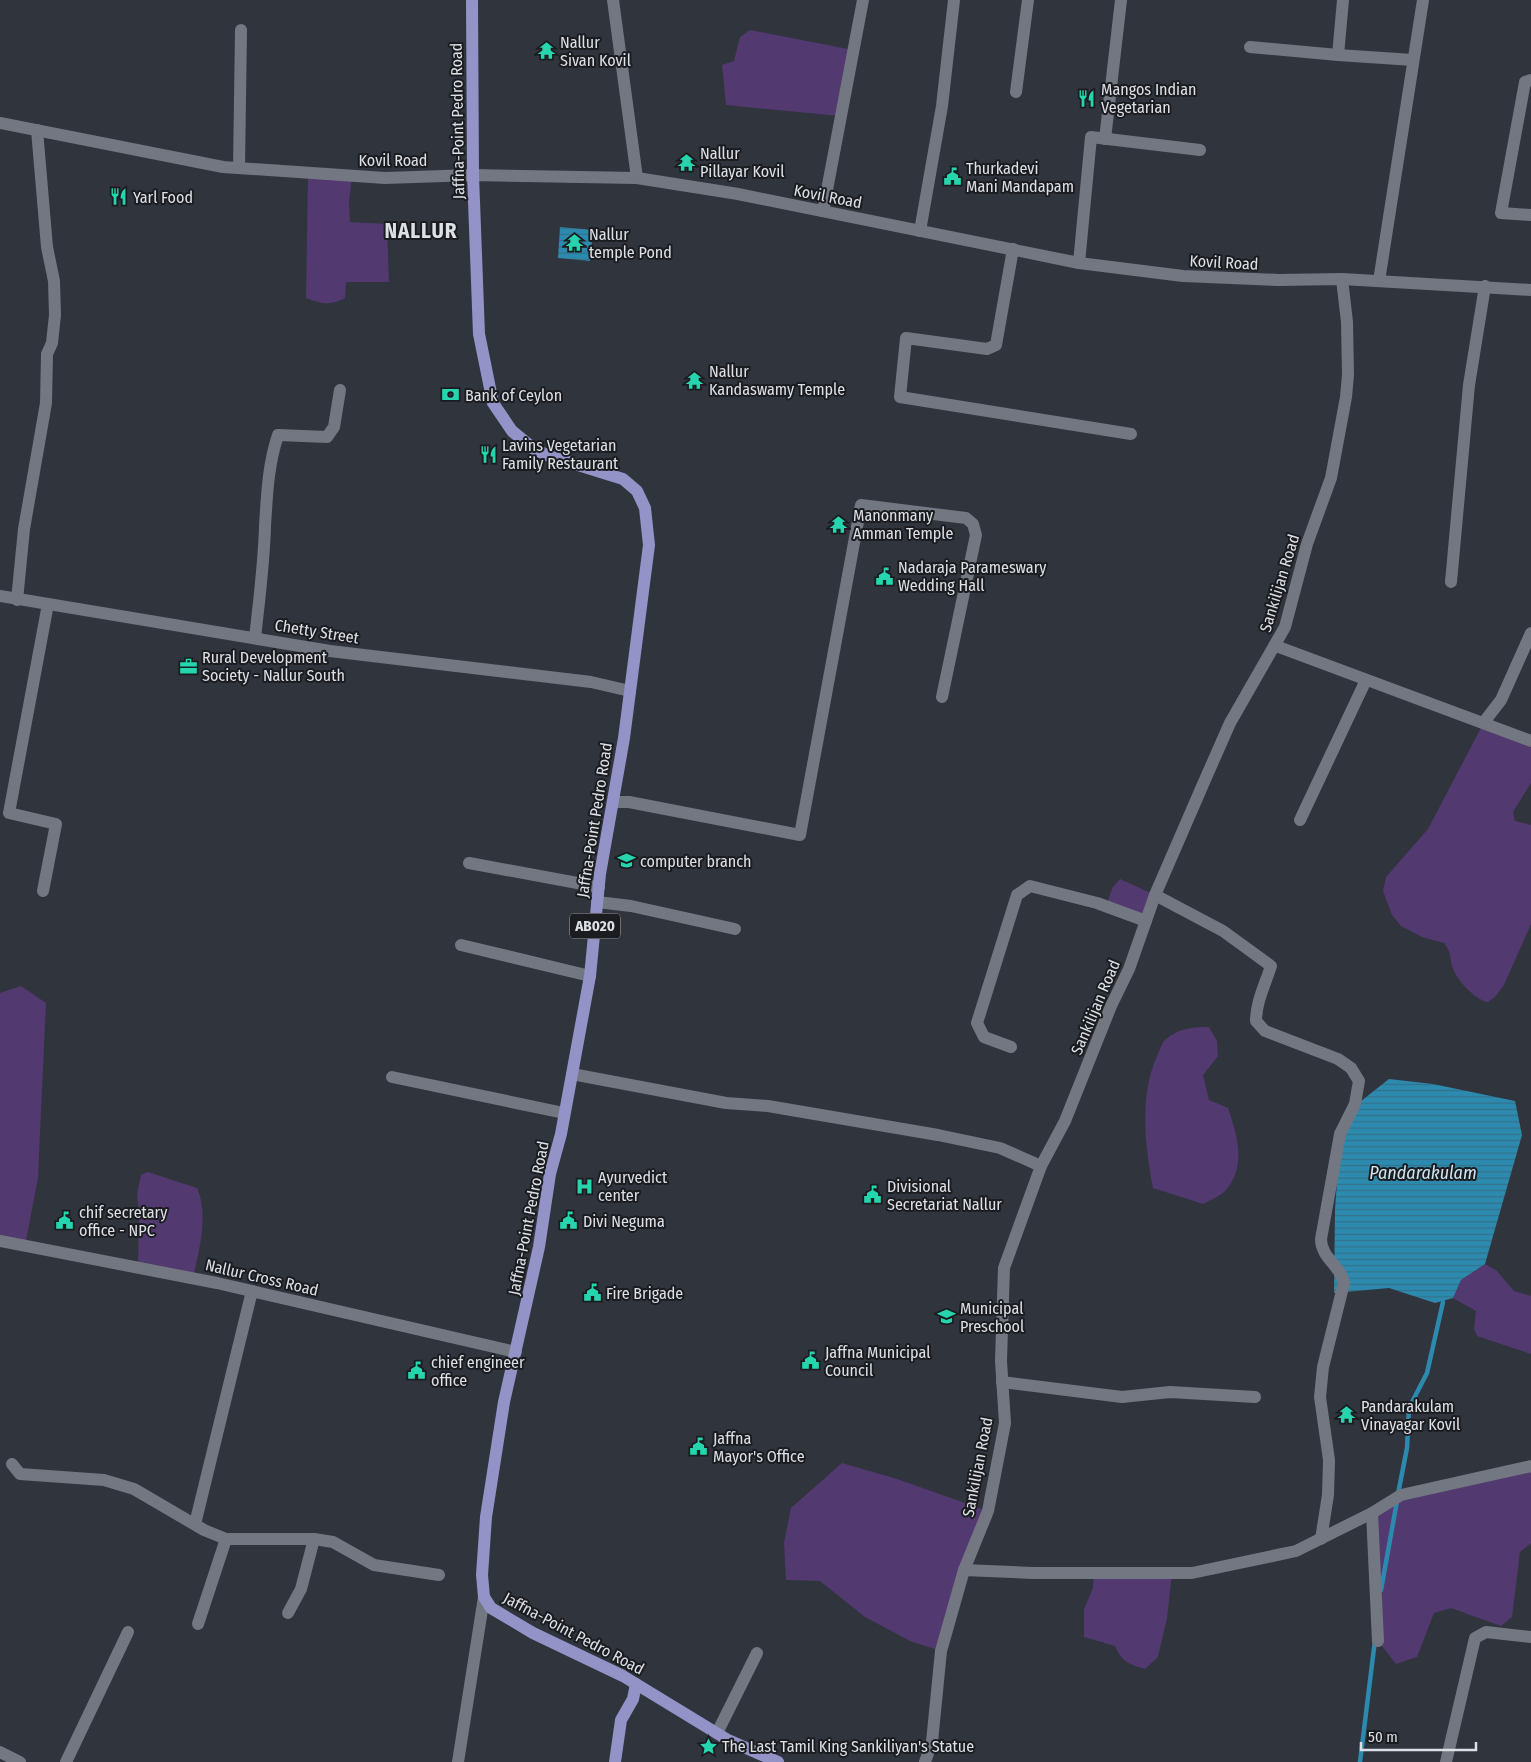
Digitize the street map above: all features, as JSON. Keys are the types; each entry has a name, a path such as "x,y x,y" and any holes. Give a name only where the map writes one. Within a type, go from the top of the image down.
{"main road":[{"name":"Jaffna-Point Pedro Road","path":"472,0 472,175 479,334 493,403 512,431 534,449 549,456 623,479 637,490 645,508 649,545 630,692 599,887 590,976 561,1134 550,1174 541,1239 504,1402 486,1516 482,1575 484,1597 492,1608 533,1633 636,1684 717,1733 778,1762"},
{"path":"615,1762 621,1720 633,1699 636,1684"}],"street":[{"path":"613,0 637,178"},
{"path":"823,211 863,0"},
{"path":"920,231 942,106 954,0"},
{"path":"1016,92 1028,0"},
{"path":"1105,139 1121,0"},
{"path":"1338,55 1343,0"},
{"path":"1379,281 1423,0"},
{"path":"239,168 240,30"},
{"path":"1250,46 1413,60"},
{"path":"1531,80 1525,82 1501,213 1531,215"},
{"name":"Kovil Road","path":"0,123 223,167 385,178 472,175 637,178 823,211 1079,263 1183,276 1279,280 1342,279 1531,290"},
{"path":"18,600 24,529 46,403 47,354 52,343 56,315 54,281 47,247 37,130"},
{"path":"1079,263 1091,137 1200,150"},
{"path":"1013,249 996,345 987,349 906,338 900,397 1131,434"},
{"name":"Sankilijan Road","path":"925,1762 932,1742 941,1651 964,1570 988,1511 1005,1423 1002,1382 1004,1268 1041,1166 1065,1121 1111,1006 1129,970 1155,895 1230,723 1276,646 1285,627 1307,544 1331,478 1346,397 1348,375 1347,322 1342,279"},
{"path":"1452,582 1469,385 1485,286"},
{"path":"255,638 265,526 265,500 272,452 278,435 327,437 334,426 340,390"},
{"path":"613,802 629,802 800,835 861,505 966,518 973,524 976,535 942,697"},
{"name":"Chetty Street","path":"0,596 403,661 590,682 630,692"},
{"path":"43,891 56,824 9,813 48,604"},
{"path":"1484,722 1501,700 1531,633"},
{"path":"1276,646 1531,740"},
{"path":"1300,820 1366,680"},
{"path":"469,863 599,887"},
{"path":"1011,1047 984,1037 977,1023 1017,895 1030,886 1097,903 1146,921"},
{"path":"1155,895 1223,931 1270,966 1264,989 1256,1006 1256,1021 1265,1031 1338,1059 1351,1068 1359,1081 1355,1104 1340,1134 1321,1239 1324,1253 1342,1274 1344,1283 1323,1367 1320,1397 1329,1460 1328,1495 1321,1539"},
{"path":"597,902 631,906 735,929"},
{"path":"461,944 590,976"},
{"path":"572,1074 726,1103 768,1106 938,1135 1000,1148 1041,1166"},
{"path":"392,1077 564,1113"},
{"name":"Nallur Cross Road","path":"0,1241 252,1291 516,1352"},
{"path":"195,1524 252,1291"},
{"path":"1002,1382 1122,1397 1170,1392 1255,1397"},
{"path":"12,1464 20,1474 104,1480 134,1489 195,1524 226,1539 314,1539 333,1542 374,1565 438,1575"},
{"path":"964,1570 1033,1573 1192,1573 1296,1551 1372,1513 1401,1495 1531,1467"},
{"path":"1372,1513 1378,1641"},
{"path":"198,1624 226,1539"},
{"path":"288,1613 301,1589 314,1539"},
{"path":"458,1762 484,1597"},
{"path":"66,1762 128,1632"},
{"path":"1446,1762 1475,1638 1486,1632 1531,1637"},
{"path":"717,1733 757,1653"},
{"path":"0,1752 20,1762"}],"shaded area":[{"path":"750,30 853,50 840,116 726,105 722,65 734,61 740,37"},
{"path":"308,173 352,176 349,202 350,222 387,224 389,282 346,282 345,298 330,303 321,303 306,298"},
{"path":"1484,722 1531,741 1531,783 1513,812 1515,821 1531,825 1531,924 1504,985 1495,997 1488,1002 1478,998 1459,979 1453,969 1450,953 1444,943 1422,937 1401,926 1392,915 1383,891 1386,877 1428,829"},
{"path":"1120,879 1155,895 1146,921 1105,908 1113,887"},
{"path":"21,986 46,1003 38,1178 25,1246 0,1241 0,993"},
{"path":"1209,1027 1217,1041 1218,1056 1203,1075 1209,1100 1228,1108 1237,1139 1238,1160 1232,1181 1226,1190 1203,1204 1153,1188 1145,1121 1151,1071 1162,1044 1171,1035 1181,1030"},
{"path":"148,1172 197,1188 201,1199 203,1221 193,1278 138,1268 139,1215 137,1194 141,1175"},
{"path":"1485,1264 1496,1270 1514,1291 1531,1296 1531,1354 1477,1336 1474,1329 1476,1311 1453,1298 1461,1280"},
{"path":"842,1463 897,1479 988,1511 941,1651 910,1641 865,1617 820,1581 786,1580 784,1543 791,1508"},
{"path":"1531,1467 1531,1543 1520,1552 1512,1617 1501,1626 1451,1608 1434,1613 1417,1657 1396,1664 1378,1641 1372,1513 1401,1495"},
{"path":"1094,1573 1172,1573 1167,1618 1158,1657 1145,1669 1127,1662 1120,1656 1115,1646 1084,1637 1084,1609 1093,1588"}],"water":[{"path":"560,227 593,230 590,261 558,258"},
{"name":"Pandarakulam","path":"1389,1079 1433,1084 1515,1101 1522,1135 1485,1264 1461,1280 1453,1298 1435,1303 1389,1288 1334,1293 1335,1209 1342,1116"}],"waterway":[{"path":"1398,1494 1407,1448 1409,1408 1427,1373 1443,1302"},
{"path":"1381,1590 1397,1501"},
{"path":"1360,1762 1375,1640"}],"place":[{"name":"Nallur Sivan Kovil","path":"546,51"},
{"name":"Mangos Indian Vegetarian","path":"1087,98"},
{"name":"Nallur Pillayar Kovil","path":"686,162"},
{"name":"Thurkadevi Mani Mandapam","path":"952,177"},
{"name":"Yarl Food","path":"119,197"},
{"name":"Nallur temple Pond","path":"575,243"},
{"name":"Nallur Kandaswamy Temple","path":"695,380"},
{"name":"Bank of Ceylon","path":"451,395"},
{"name":"Lavins Vegetarian Family Restaurant","path":"488,454"},
{"name":"Manonmany Amman Temple","path":"839,524"},
{"name":"Nadaraja Parameswary Wedding Hall","path":"884,576"},
{"name":"Rural Development Society - Nallur South","path":"188,666"},
{"name":"computer branch","path":"626,861"},
{"name":"Ayurvedict center","path":"584,1186"},
{"name":"Divisional Secretariat Nallur","path":"873,1195"},
{"name":"chif secretary office - NPC","path":"65,1221"},
{"name":"Divi Neguma","path":"569,1221"},
{"name":"Fire Brigade","path":"592,1293"},
{"name":"Municipal Preschool","path":"946,1317"},
{"name":"Jaffna Municipal Council","path":"811,1361"},
{"name":"chief engineer office","path":"417,1371"},
{"name":"Pandarakulam Vinayagar Kovil","path":"1347,1415"},
{"name":"Jaffna Mayor's Office","path":"699,1447"},
{"name":"The Last Tamil King Sankiliyan's Statue","path":"708,1746"}],"district":[{"name":"NALLUR","path":"421,231"}]}
